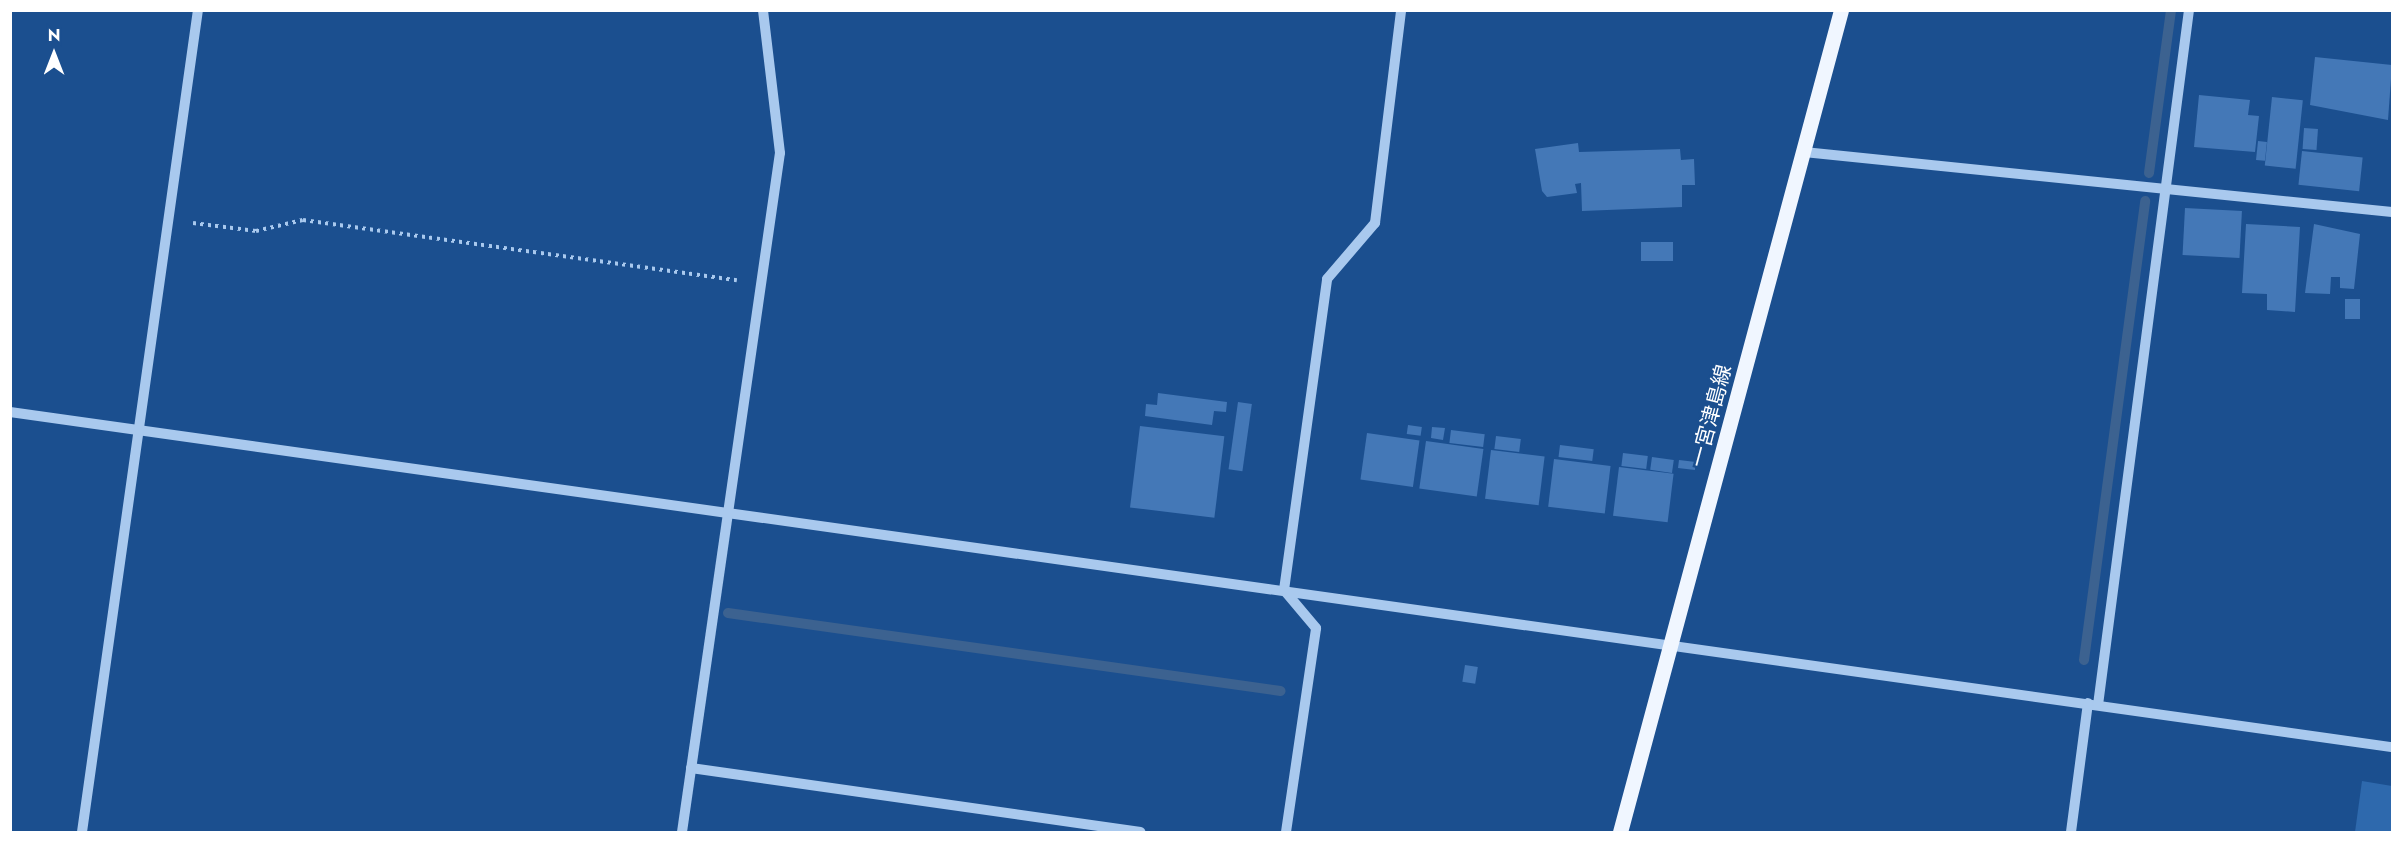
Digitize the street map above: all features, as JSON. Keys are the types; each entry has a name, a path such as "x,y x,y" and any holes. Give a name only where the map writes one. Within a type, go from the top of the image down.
{"main road":[{"name":"一宮津島線","path":"1620,832 1841,10"}],"street":[{"path":"82,832 198,10"},
{"path":"682,832 726,512 780,153 763,10"},
{"path":"1286,832 1316,628 1284,590 1327,279 1375,223 1401,10"},
{"path":"2071,832 2093,704 2189,10"},
{"path":"1804,152 2164,191 2392,212"},
{"path":"10,412 2392,747"},
{"path":"691,768 1140,832"}],"path":[{"path":"168,219 256,231 303,220 760,283"}],"shaded area":[{"path":"2362,781 2392,786 2392,832 2355,832"}],"building":[{"path":"2315,57 2392,65 2388,120 2310,105"},
{"path":"2199,95 2250,100 2248,115 2259,116 2255,152 2194,147"},
{"path":"2272,97 2303,100 2296,169 2265,166"},
{"path":"2304,128 2318,129 2317,150 2303,149"},
{"path":"2258,141 2267,142 2265,161 2256,160"},
{"path":"1578,143 1579,152 1680,149 1681,160 1694,159 1695,185 1682,185 1682,207 1582,211 1581,183 1575,184 1577,193 1547,197 1542,191 1535,149"},
{"path":"2302,151 2363,157 2359,191 2298,185"},
{"path":"2185,208 2242,211 2239,258 2183,255"},
{"path":"2246,224 2300,227 2295,312 2267,310 2267,294 2242,293"},
{"path":"2314,224 2360,234 2354,289 2340,288 2340,277 2331,277 2330,294 2305,293"},
{"path":"1641,242 1673,242 1673,261 1641,261"},
{"path":"2345,299 2360,299 2360,319 2345,319"},
{"path":"1158,393 1227,402 1226,412 1214,411 1212,425 1145,416 1146,404 1157,405"},
{"path":"1238,402 1252,404 1242,471 1229,469"},
{"path":"1408,425 1422,427 1421,436 1407,434"},
{"path":"1140,426 1224,436 1214,518 1130,507"},
{"path":"1432,427 1445,428 1443,440 1431,438"},
{"path":"1451,430 1485,434 1483,447 1449,443"},
{"path":"1367,433 1419,440 1413,487 1360,480"},
{"path":"1496,436 1521,439 1519,452 1494,449"},
{"path":"1426,441 1483,449 1477,497 1419,489"},
{"path":"1560,445 1594,449 1592,461 1559,457"},
{"path":"1491,450 1545,457 1539,505 1485,499"},
{"path":"1623,453 1648,456 1646,469 1621,466"},
{"path":"1652,457 1674,460 1672,473 1650,470"},
{"path":"1554,459 1611,466 1605,514 1548,507"},
{"path":"1679,460 1696,462 1695,470 1678,468"},
{"path":"1619,467 1674,474 1668,522 1613,516"},
{"path":"1465,665 1478,667 1475,684 1462,682"}],"waterway":[{"path":"2149,173 2171,10"},
{"path":"2084,660 2145,201"},
{"path":"728,613 1281,691"}]}
